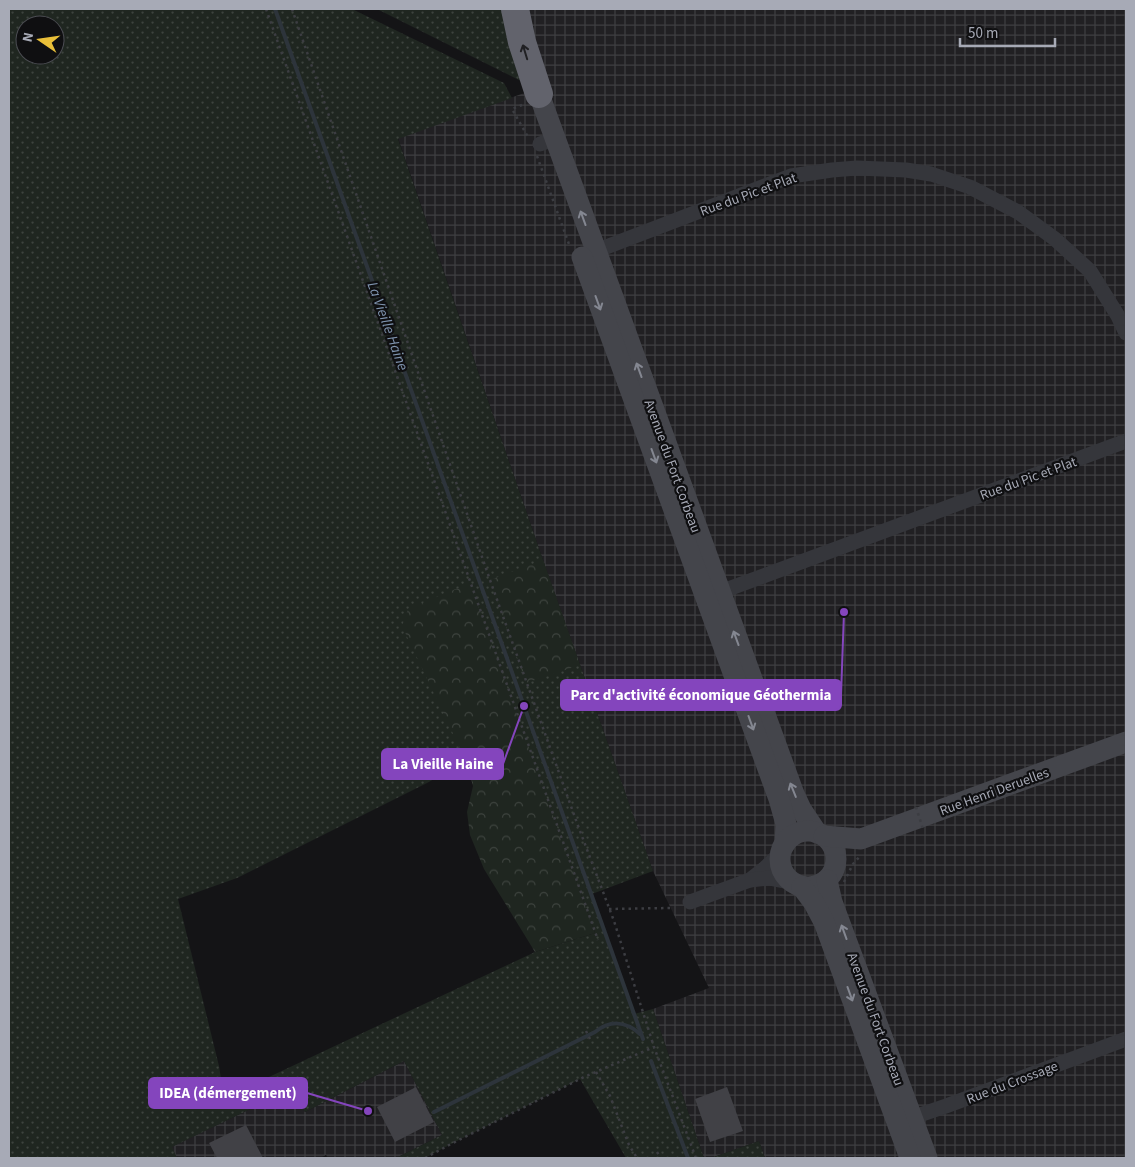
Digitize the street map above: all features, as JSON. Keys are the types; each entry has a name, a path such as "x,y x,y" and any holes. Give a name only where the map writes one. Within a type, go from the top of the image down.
{"highway":[{"path":"515,9 522,42 539,94"}],"street":[{"name":"Avenue du Fort Corbeau","path":"539,94 547,141 713,595 779,799 786,824 784,848"},
{"name":"Rue du Pic et Plat","path":"589,254 791,176 857,168 906,170 931,174 970,187 1018,212 1055,239 1090,271 1118,316 1126,333"},
{"name":"Rue du Pic et Plat","path":"713,595 1126,441"},
{"name":"Avenue du Fort Corbeau","path":"713,595 794,794 801,809 820,835"},
{"name":"Rue Henri Deruelles","path":"820,835 861,838 1126,742"},
{"path":"690,902 750,880 769,878 811,887 820,885 831,873 836,857 834,849 820,835 809,832 800,833 792,837 764,869 750,880"},
{"name":"Rue Henri Deruelles","path":"831,873 861,838"},
{"path":"784,848 782,870 787,877 798,885"},
{"name":"Avenue du Fort Corbeau","path":"831,873 832,902 905,1120 910,1158"},
{"name":"Avenue du Fort Corbeau","path":"798,885 814,903 824,922 905,1120 927,1158"},
{"name":"Rue du Crossage","path":"905,1120 1126,1039"}],"path":[{"path":"266,9 598,940"},
{"path":"292,9 493,589 609,909 654,1047 696,1158"},
{"path":"916,807 923,829"},
{"path":"609,909 672,908"},
{"path":"586,1031 590,1039"},
{"path":"426,1158 459,1139 596,1072 654,1047"},
{"path":"596,1072 610,1096 629,1144 637,1158"},
{"path":"657,1152 661,1158"}],"shaded area":[{"path":"526,9 1126,9 1126,1158 765,1158 759,1141 711,1158 704,1158 653,1009 709,988 653,871 543,560 398,138 544,86"},
{"path":"404,1061 442,1135 396,1158 328,1158 326,1155 320,1158 177,1158 171,1147 267,1101 273,1109 296,1099 305,1112"}],"green space":[{"path":"9,9 352,9 504,83 512,98 398,139 543,560 653,871 592,894 634,1014 653,1009 704,1158 626,1158 580,1079 425,1158 396,1158 442,1135 404,1061 305,1112 296,1099 273,1110 267,1101 172,1147 177,1158 9,1158","holes":["469,583 595,933 535,952 224,1098 219,1066 178,899 237,878 427,783 466,761"]},
{"path":"377,9 509,9 529,85"},
{"path":"543,560 580,665 526,683 490,580"},
{"path":"470,583 595,933 535,952 484,869 470,835 467,812 473,786 466,761 402,626 408,609"},
{"path":"759,1141 765,1158 711,1158"}],"building":[{"path":"416,1087 434,1122 395,1142 377,1107"},
{"path":"727,1087 743,1131 710,1142 695,1099"},
{"path":"246,1125 263,1158 217,1158 209,1143"}],"waterway":[{"name":"La Vieille Haine","path":"275,9 643,1039"},
{"path":"434,1112 606,1025 624,1024 640,1034"},
{"name":"La Vieille Haine","path":"651,1061 688,1158"}],"place":[{"name":"Parc d'activité économique Géothermia","path":"844,612"},
{"name":"La Vieille Haine","path":"524,706"},
{"name":"IDEA (démergement)","path":"368,1111"}]}
